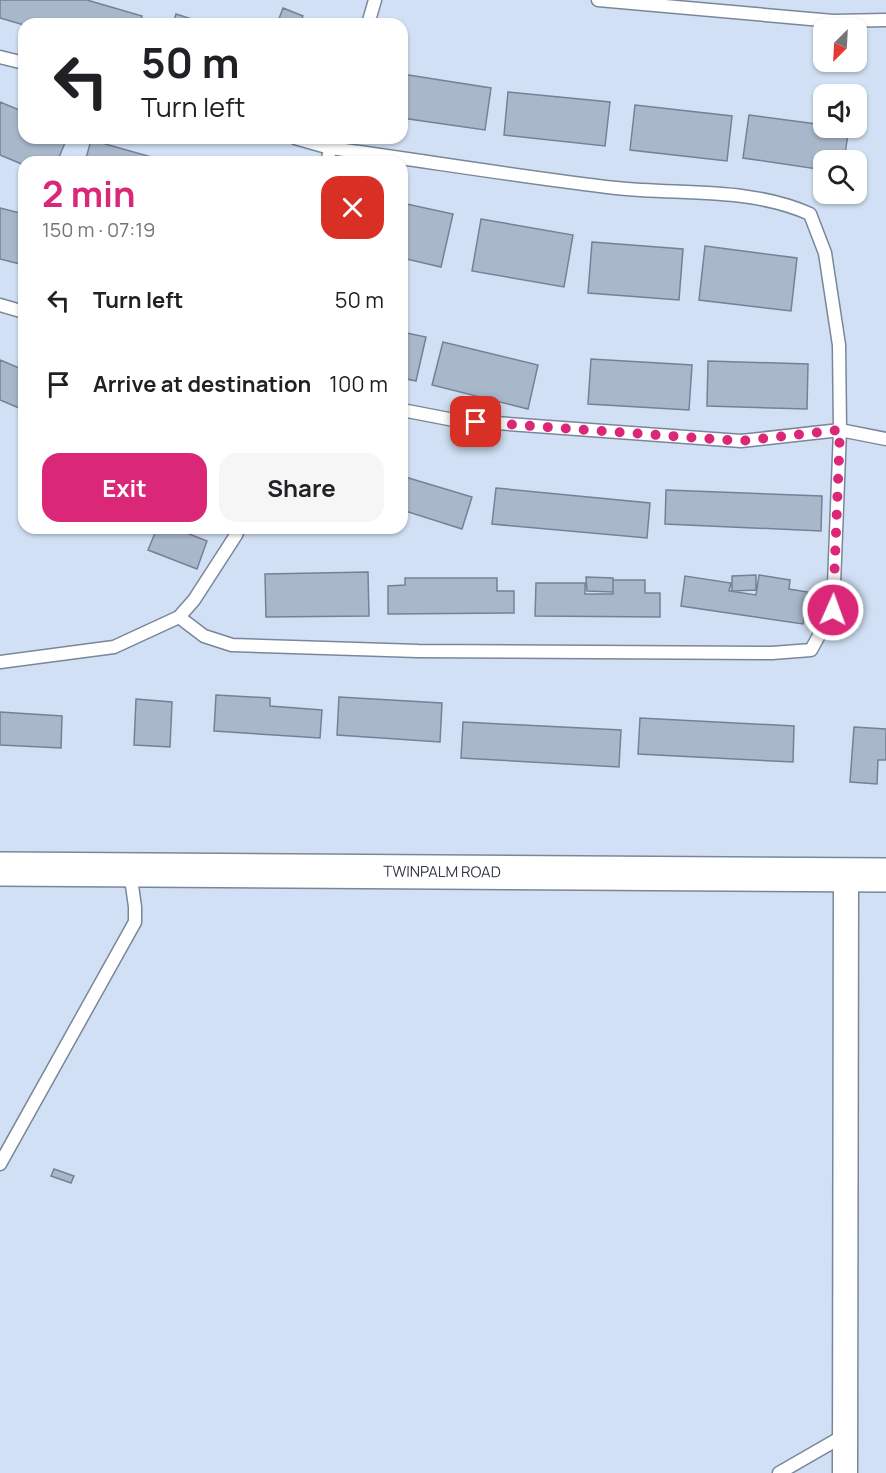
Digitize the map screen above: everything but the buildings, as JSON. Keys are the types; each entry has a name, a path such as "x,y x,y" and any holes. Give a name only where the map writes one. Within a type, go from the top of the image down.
{"main road":[{"name":"TWINPALM ROAD","path":"0,869 886,876"}],"street":[{"path":"845,1473 846,875"}],"lane":[{"path":"370,18 375,0"},
{"path":"598,0 833,21 886,20"},
{"path":"0,57 18,62"},
{"path":"179,616 204,636 232,645 430,651 772,653 811,650 833,610 840,430 839,345 825,253 810,214 790,205 724,194 618,188 338,144"},
{"path":"0,305 18,310"},
{"path":"408,411 454,420 741,441 840,430 886,440"},
{"path":"0,662 114,647 179,616 194,600 236,534"},
{"path":"0,1164 135,922 130,870"},
{"path":"779,1473 845,1435"}],"route":[{"path":"476,422 741,441 840,430 833,610"}]}
